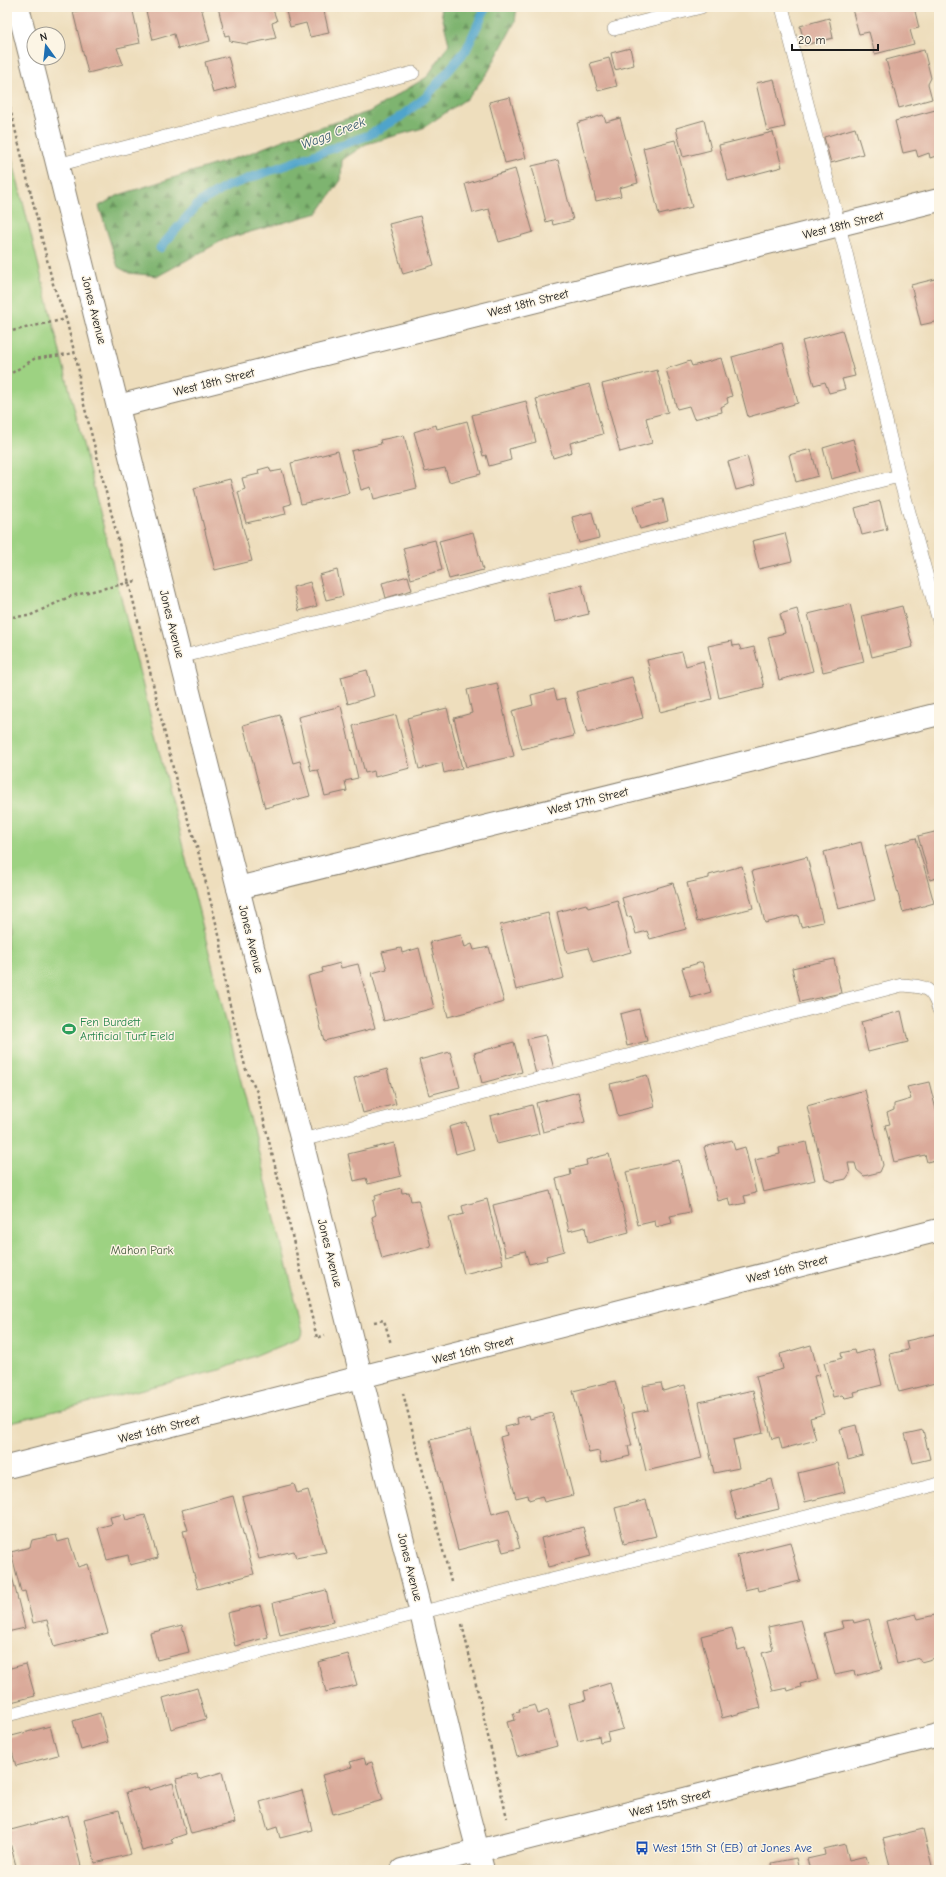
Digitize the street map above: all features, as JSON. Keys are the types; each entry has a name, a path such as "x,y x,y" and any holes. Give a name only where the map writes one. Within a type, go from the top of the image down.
{"street":[{"name":"Jones Avenue","path":"18,7 421,1613 480,1861"},
{"name":"West 18th Street","path":"118,406 939,200"},
{"name":"West 17th Street","path":"238,888 939,714"},
{"name":"West 16th Street","path":"7,1467 362,1378 939,1230"},
{"name":"West 15th Street","path":"402,1870 480,1861 939,1735"}],"lane":[{"path":"614,30 700,7"},
{"path":"782,7 838,226 899,476 939,621"},
{"path":"57,165 412,73"},
{"path":"180,657 899,476"},
{"path":"302,1140 902,985 923,987 935,996 939,1010"},
{"path":"7,1715 939,1484"}],"path":[{"path":"7,96 53,284 66,319 79,371 79,385 130,583 178,789 197,847 222,948 225,985 246,1070 257,1092 317,1338 328,1334"},
{"path":"7,332 94,312"},
{"path":"7,376 34,359 80,351"},
{"path":"7,617 29,616 71,596 160,575"},
{"path":"370,1323 384,1320 390,1340"},
{"path":"402,1389 453,1586"},
{"path":"460,1616 508,1821"}],"green space":[{"path":"440,7 517,7 515,22 488,72 469,97 423,128 366,144 342,160 341,180 318,213 225,239 158,276 129,273 118,267 99,206 119,195 245,155 301,133 369,112 427,77 449,44"},
{"name":"Mahon Park","path":"7,138 303,1331 300,1337 223,1369 7,1423"}],"building":[{"path":"95,7 132,7 140,43 117,48 123,64 88,73 73,12"},
{"path":"145,7 201,7 210,41 178,49 174,34 153,40"},
{"path":"218,7 272,7 277,21 272,23 276,38 247,44 230,41 229,35 225,36"},
{"path":"285,7 323,7 329,33 310,37 306,23 290,27"},
{"path":"861,7 914,7 919,28 910,30 914,44 875,54 869,32 859,34 852,9"},
{"path":"829,18 833,38 805,45 800,26"},
{"path":"630,48 634,65 615,70 611,53"},
{"path":"924,50 931,78 928,84 932,99 899,108 886,60"},
{"path":"228,56 236,87 213,93 205,62"},
{"path":"609,58 617,86 598,91 590,63"},
{"path":"774,79 785,127 767,131 756,83"},
{"path":"510,97 526,158 505,163 489,102"},
{"path":"939,109 939,155 930,158 929,153 918,157 916,150 903,153 895,121"},
{"path":"603,115 606,122 620,118 638,183 619,188 621,196 596,201 577,123"},
{"path":"704,120 711,150 683,157 676,128"},
{"path":"855,128 863,154 831,163 824,137"},
{"path":"773,132 782,167 728,181 719,145"},
{"path":"675,140 692,207 659,215 643,148"},
{"path":"558,160 573,220 553,225 552,220 546,222 532,166"},
{"path":"515,169 533,232 499,242 489,209 473,213 465,184"},
{"path":"420,216 434,265 403,274 389,224"},
{"path":"939,278 939,321 921,325 911,285"},
{"path":"842,330 855,376 842,379 845,389 829,393 825,382 814,385 802,341"},
{"path":"782,343 798,403 748,417 732,357"},
{"path":"721,358 732,396 727,398 728,403 721,407 722,412 694,419 689,406 677,409 666,369 690,361 692,366"},
{"path":"657,370 668,412 646,418 652,443 620,452 602,384"},
{"path":"589,384 603,434 570,443 572,452 553,458 536,399"},
{"path":"526,401 536,442 509,449 511,460 489,466 486,455 483,456 472,415"},
{"path":"467,421 481,474 449,482 445,468 425,472 414,432 436,425 437,429"},
{"path":"404,435 417,488 374,499 371,487 361,490 351,451 381,444 380,440"},
{"path":"853,439 862,471 831,479 823,448"},
{"path":"811,449 818,476 796,482 789,455"},
{"path":"338,451 349,493 301,504 291,463"},
{"path":"747,456 755,485 736,490 728,462"},
{"path":"269,467 271,472 282,470 291,504 284,506 286,514 246,523 238,492 245,489 242,478 259,474 258,470"},
{"path":"230,479 252,561 215,570 194,488"},
{"path":"663,499 668,521 640,529 633,507"},
{"path":"880,501 887,529 862,535 855,508"},
{"path":"592,512 599,538 579,543 572,517"},
{"path":"473,532 483,570 449,579 439,541"},
{"path":"785,533 792,561 759,569 752,541"},
{"path":"435,540 442,570 411,579 403,548"},
{"path":"337,570 343,596 326,600 319,575"},
{"path":"408,576 412,590 386,598 382,583"},
{"path":"310,582 317,606 299,611 293,587"},
{"path":"582,585 589,614 555,622 548,593"},
{"path":"850,604 864,662 823,672 808,614"},
{"path":"902,606 913,647 872,657 862,616"},
{"path":"797,609 813,671 779,680 768,637 785,633 780,614"},
{"path":"732,641 733,646 739,645 741,650 754,647 764,687 719,698 708,646"},
{"path":"682,652 686,666 703,661 712,699 660,712 647,660"},
{"path":"367,670 374,696 348,704 341,677"},
{"path":"632,677 643,718 587,733 576,692"},
{"path":"497,683 514,756 466,767 454,718 472,713 467,690"},
{"path":"554,689 557,700 565,698 574,736 522,749 512,711 533,705 531,695"},
{"path":"341,706 358,778 345,781 347,791 325,796 318,770 311,771 298,717"},
{"path":"447,708 462,768 444,773 442,763 419,769 407,718"},
{"path":"280,715 293,763 300,761 310,796 265,808 243,725"},
{"path":"396,715 410,768 375,777 374,771 365,773 353,726"},
{"path":"939,831 939,877 930,880 918,836"},
{"path":"916,838 934,903 903,912 885,846"},
{"path":"861,842 875,900 838,909 824,852"},
{"path":"807,857 823,922 801,927 798,915 765,923 752,871"},
{"path":"742,866 753,908 697,922 687,883 709,878 709,875"},
{"path":"673,883 686,929 650,939 647,931 636,934 631,916 627,917 622,898"},
{"path":"617,900 631,952 593,962 588,948 567,953 557,912 586,904 588,908"},
{"path":"548,913 564,978 516,990 500,925"},
{"path":"461,935 465,947 472,944 474,950 489,947 504,1002 448,1017 430,942"},
{"path":"401,948 402,953 419,948 434,1008 384,1021 372,973 387,969 382,952"},
{"path":"834,959 841,993 800,1002 792,968"},
{"path":"702,962 711,992 691,998 682,968"},
{"path":"340,963 341,968 358,964 375,1028 324,1041 308,976 323,972 322,968"},
{"path":"639,1009 647,1041 627,1046 620,1014"},
{"path":"901,1011 908,1042 868,1052 861,1022"},
{"path":"545,1035 554,1069 536,1074 527,1039"},
{"path":"514,1042 522,1072 482,1083 474,1053"},
{"path":"450,1052 460,1087 429,1095 419,1060"},
{"path":"387,1069 396,1104 363,1113 354,1078"},
{"path":"647,1075 655,1107 618,1116 610,1084"},
{"path":"929,1082 939,1121 939,1159 927,1162 925,1155 894,1162 885,1125 890,1124 887,1113 894,1110 894,1104 911,1099 907,1087"},
{"path":"865,1090 883,1165 880,1172 864,1176 857,1170 855,1163 848,1163 850,1173 846,1179 832,1182 825,1178 807,1106"},
{"path":"578,1092 585,1122 543,1132 536,1103"},
{"path":"532,1105 539,1134 497,1144 490,1116"},
{"path":"466,1122 474,1149 456,1154 449,1127"},
{"path":"732,1140 735,1150 745,1147 756,1193 744,1196 746,1203 731,1206 729,1198 718,1201 704,1147"},
{"path":"806,1142 815,1180 763,1192 755,1160 780,1154 779,1148"},
{"path":"394,1143 401,1176 368,1184 366,1178 354,1181 348,1154"},
{"path":"609,1154 629,1232 588,1243 585,1227 569,1231 556,1179 571,1175 570,1169 587,1165 586,1160"},
{"path":"679,1160 690,1212 670,1216 672,1223 656,1227 655,1221 638,1225 626,1172"},
{"path":"401,1188 402,1193 409,1192 411,1201 418,1200 431,1246 382,1259 372,1217 376,1215 373,1201 376,1199 375,1195"},
{"path":"550,1191 564,1251 546,1256 547,1260 529,1264 525,1251 506,1256 493,1205"},
{"path":"487,1199 503,1264 464,1274 449,1218 464,1214 462,1206"},
{"path":"936,1334 939,1348 939,1382 899,1392 889,1354 908,1350 906,1341"},
{"path":"811,1345 819,1375 814,1376 824,1414 810,1418 816,1440 782,1449 779,1437 772,1439 756,1376 783,1369 780,1354"},
{"path":"873,1349 882,1385 854,1392 855,1396 845,1398 842,1395 833,1397 824,1363 842,1358 841,1353 854,1350 855,1354"},
{"path":"615,1381 632,1446 628,1446 630,1456 601,1463 599,1451 589,1453 573,1391"},
{"path":"661,1383 663,1391 685,1385 702,1458 646,1471 632,1413 648,1410 643,1386"},
{"path":"753,1390 763,1433 733,1440 739,1468 714,1473 699,1402"},
{"path":"552,1413 573,1495 544,1502 542,1496 529,1500 528,1495 516,1498 500,1437 507,1435 505,1427 518,1424 517,1418 529,1415 530,1419"},
{"path":"856,1425 863,1456 848,1460 840,1429"},
{"path":"471,1430 492,1514 509,1509 520,1548 503,1552 499,1539 458,1550 430,1440"},
{"path":"923,1430 930,1459 913,1463 905,1434"},
{"path":"838,1463 845,1492 805,1502 798,1473"},
{"path":"772,1479 779,1509 737,1519 730,1490"},
{"path":"294,1484 297,1493 308,1490 326,1552 296,1558 294,1551 259,1559 242,1497"},
{"path":"233,1496 254,1574 198,1589 183,1531 188,1530 182,1510"},
{"path":"646,1500 656,1536 624,1544 615,1508"},
{"path":"124,1514 126,1520 145,1515 158,1558 130,1565 128,1555 107,1560 98,1528 112,1524 110,1517"},
{"path":"583,1527 591,1556 548,1567 541,1538"},
{"path":"56,1535 58,1542 69,1539 78,1567 88,1564 108,1633 54,1647 47,1620 33,1623 25,1591 21,1592 11,1552 30,1547 32,1540"},
{"path":"790,1542 800,1581 759,1591 758,1587 745,1590 737,1555"},
{"path":"7,1556 25,1628 7,1632"},
{"path":"326,1590 333,1622 280,1635 273,1603"},
{"path":"260,1605 268,1637 235,1646 227,1613"},
{"path":"916,1614 918,1619 935,1615 939,1632 939,1657 921,1662 919,1658 897,1664 886,1621"},
{"path":"869,1619 882,1669 855,1676 854,1671 835,1675 824,1633 844,1628 842,1621 853,1620 854,1623"},
{"path":"801,1620 818,1679 800,1684 801,1687 788,1691 787,1688 773,1691 762,1653 773,1650 768,1627"},
{"path":"182,1625 189,1652 157,1660 150,1633"},
{"path":"732,1628 738,1650 745,1648 761,1708 722,1718 701,1636"},
{"path":"348,1654 357,1685 326,1692 318,1662"},
{"path":"26,1664 35,1696 7,1703 7,1669"},
{"path":"610,1683 623,1729 607,1733 609,1740 600,1742 599,1736 578,1741 569,1704 586,1700 584,1691"},
{"path":"197,1688 206,1719 171,1729 163,1698"},
{"path":"535,1705 538,1714 548,1710 557,1746 517,1757 507,1722 515,1720 513,1713 520,1712 519,1709"},
{"path":"100,1713 108,1742 81,1750 73,1721"},
{"path":"50,1726 58,1755 16,1766 8,1737"},
{"path":"364,1758 366,1764 372,1762 383,1800 333,1814 322,1775 352,1767 350,1762"},
{"path":"222,1772 235,1823 191,1834 176,1779 197,1774 198,1779"},
{"path":"173,1783 186,1834 171,1839 173,1843 142,1851 126,1792 148,1787 149,1790"},
{"path":"302,1790 312,1830 280,1838 277,1827 268,1830 260,1802"},
{"path":"119,1810 131,1854 95,1863 84,1819"},
{"path":"68,1815 82,1870 17,1870 7,1831"},
{"path":"923,1829 933,1870 891,1870 883,1839"},
{"path":"845,1844 849,1860 866,1856 870,1870 810,1870 807,1859 825,1855 824,1849"},
{"path":"796,1858 799,1870 773,1870 772,1863"}],"waterway":[{"name":"Wagg Creek","path":"160,248 200,202 228,186 369,135 400,117 426,97 466,50 486,7"}],"place":[{"name":"Fen Burdett Artificial Turf Field","path":"69,1029"},
{"name":"West 15th St (EB) at Jones Ave","path":"642,1848"}]}
